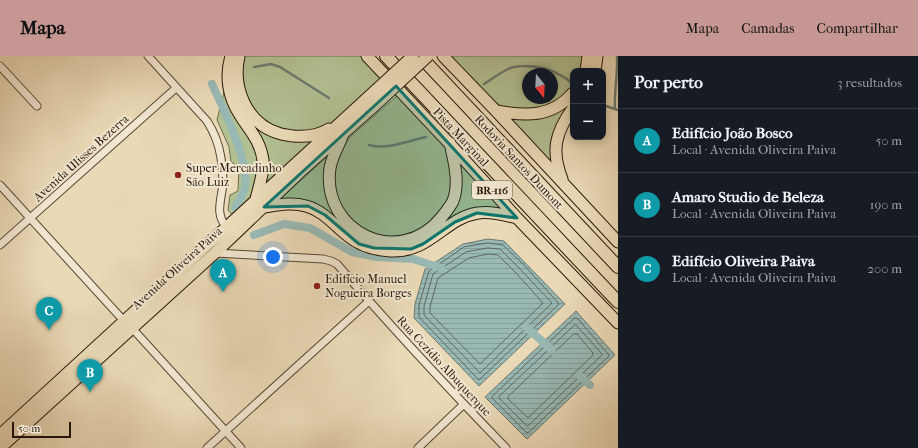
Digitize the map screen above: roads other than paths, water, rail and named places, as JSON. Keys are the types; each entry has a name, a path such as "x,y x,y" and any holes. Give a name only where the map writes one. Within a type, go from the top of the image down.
{"highway":[{"name":"Rodovia Santos Dumont","path":"386,56 618,302"},
{"name":"Rodovia Santos Dumont","path":"420,56 618,267"}],"main road":[{"path":"231,56 227,78 230,91 234,104 257,140 262,158 260,203 308,206 325,215 359,244 391,251 411,249 423,244 455,222 467,216 478,213 496,213 517,218"},
{"path":"239,56 237,73 241,98 251,115 265,127 284,134 307,136 325,132 341,122"},
{"name":"Pista Marginal","path":"367,56 517,218 618,323"},
{"path":"368,105 413,56"},
{"path":"368,105 428,56"},
{"path":"443,56 618,242"},
{"path":"586,68 588,56"},
{"path":"595,68 597,56"},
{"path":"496,111 520,115 546,112 557,107 570,96"},
{"name":"Avenida Oliveira Paiva","path":"0,434 128,324 214,253 260,203 341,122 368,105"},
{"name":"Avenida Oliveira Paiva","path":"0,448 227,227 300,172 343,134 368,105"},
{"path":"564,186 557,167 555,150 562,126 570,113"},
{"path":"343,134 333,157 330,169 330,185 335,206 348,224 362,234 374,240 390,242 408,239 428,230 437,223 453,201 456,175 449,143"}],"street":[{"path":"148,56 207,121 213,130 219,146 223,183 220,216 222,222 227,227"},
{"path":"0,66 38,106"},
{"name":"Avenida Ulisses Bezerra","path":"0,245 176,88"},
{"path":"0,184 241,448"},
{"name":"Rua Cezídio Albuquerque","path":"214,253 328,260 337,264 369,301 506,448"},
{"path":"207,448 369,301"},
{"path":"418,448 464,404"}],"water":[{"path":"488,239 504,241 565,304 479,386 414,318 415,304 425,269 463,244"},
{"path":"576,311 615,355 527,439 485,397"}],"waterway":[{"path":"615,109 617,56"},
{"path":"254,67 271,64 280,67 329,98"},
{"path":"484,84 508,69 520,66 549,70 570,82"},
{"path":"212,84 229,121 244,164 245,188 235,207"},
{"path":"606,106 618,110"},
{"path":"369,145 390,146 426,137"},
{"path":"254,235 284,224 310,228 352,252 377,257 413,259 441,268"},
{"path":"526,327 552,350"},
{"path":"579,375 590,385"}],"place":[{"name":"Super Mercadinho São Luiz","path":"178,175"},
{"name":"Edifício Manuel Nogueira Borges","path":"317,286"},
{"name":"Edifício João Bosco","path":"223,292"},
{"name":"Edifício Oliveira Paiva","path":"49,330"},
{"name":"Amaro Studio de Beleza","path":"90,392"}]}
